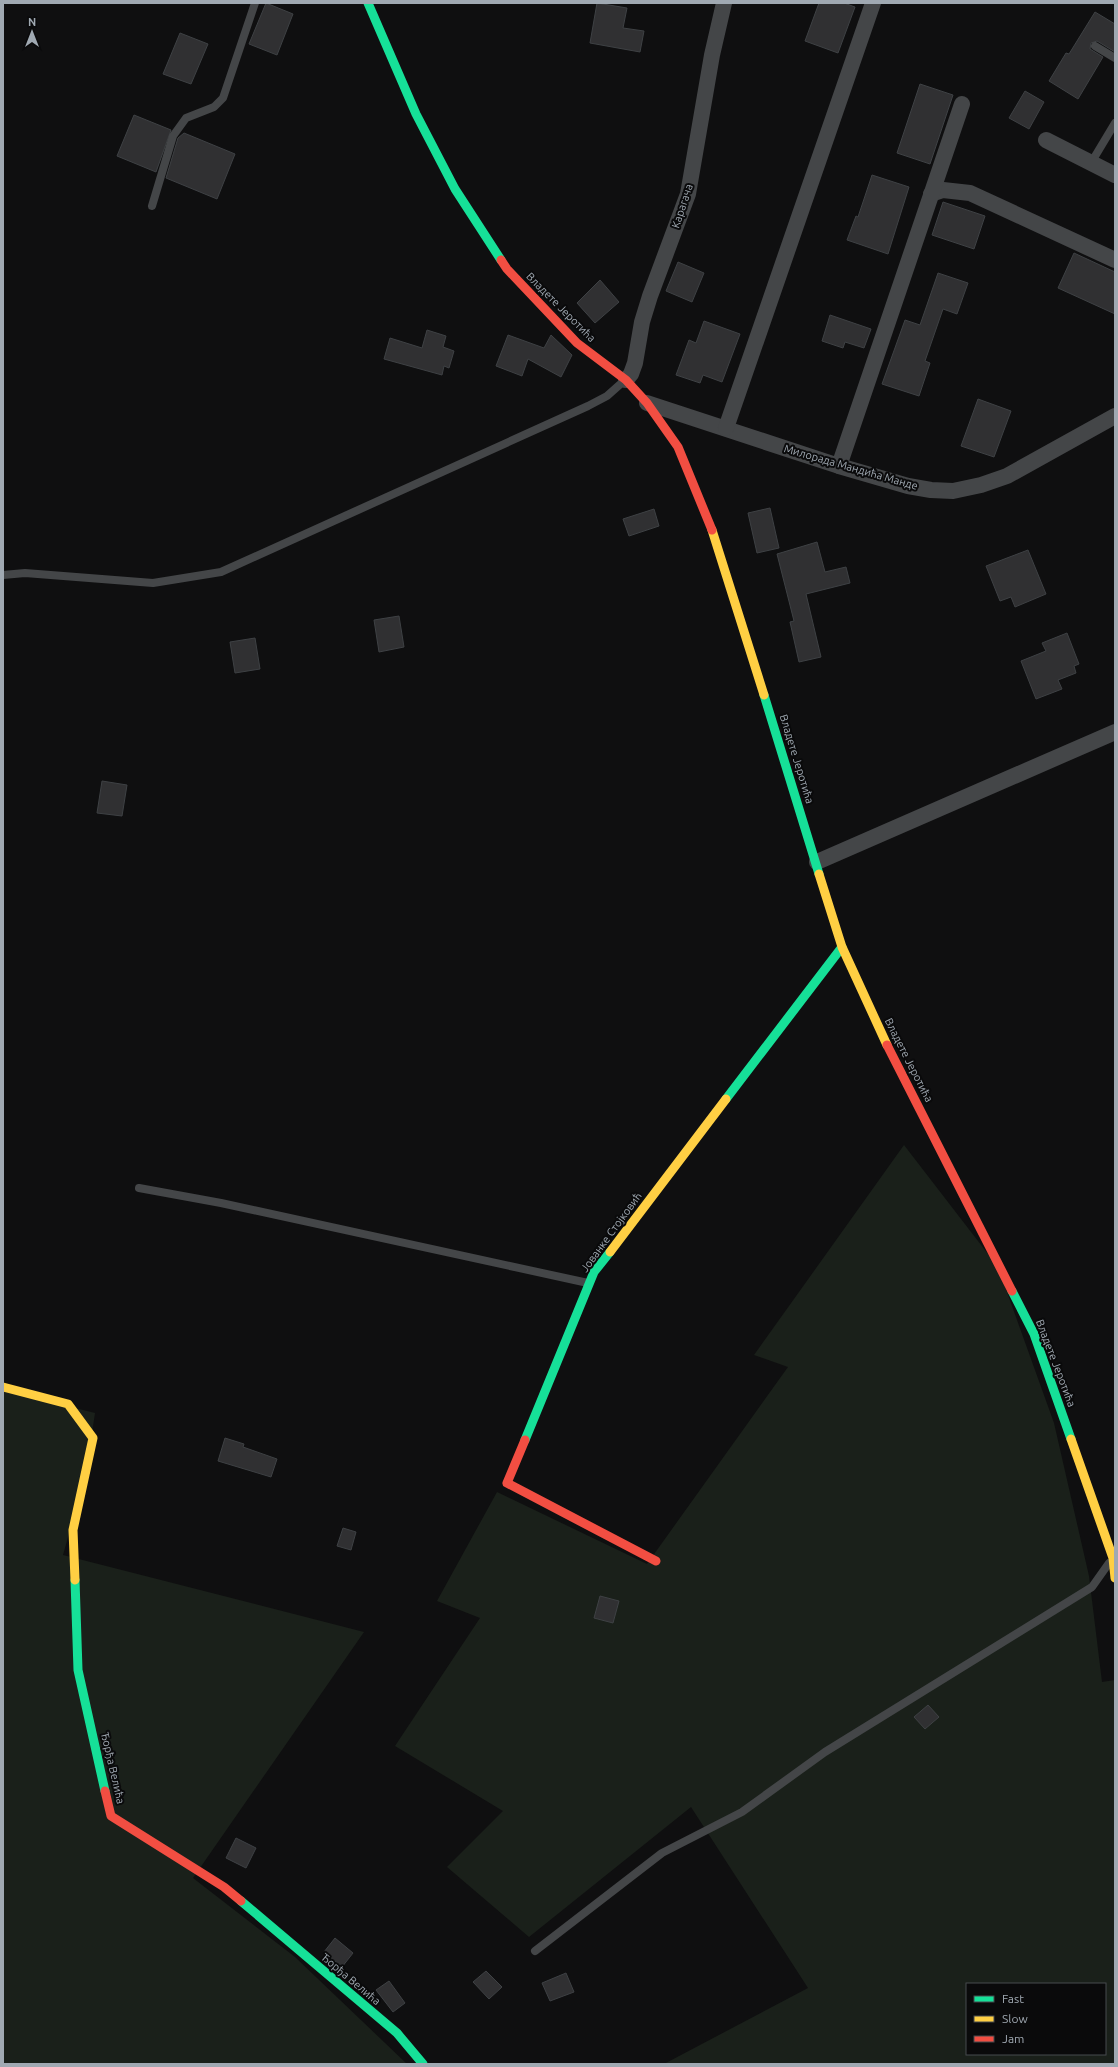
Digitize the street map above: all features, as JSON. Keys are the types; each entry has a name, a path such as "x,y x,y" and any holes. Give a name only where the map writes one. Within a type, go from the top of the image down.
{"street":[{"name":"Владете Јеротића","path":"368,3 370,11 416,114 447,175 506,269 577,343 626,380 647,403 678,447 712,529 817,862 842,947 881,1033 1034,1334 1113,1558 1115,1578"},
{"name":"Карагача","path":"626,380 631,374 635,363 642,322 650,296 688,194 712,55 724,3"},
{"path":"726,428 873,3"},
{"path":"839,466 962,104"},
{"path":"1046,140 1115,175"},
{"path":"931,194 943,190 970,193 1115,260"},
{"name":"Милорада Мандића Манде","path":"647,403 839,466 908,486 931,490 953,490 980,485 1007,476 1115,416"},
{"path":"817,862 1115,732"},
{"name":"Јованке Стојковић","path":"656,1561 507,1483 594,1272 842,947"},
{"name":"Ђорђа Велића","path":"3,1387 68,1404 93,1438 73,1530 78,1670 111,1816 224,1887 397,2033 423,2064"}],"lane":[{"path":"152,206 173,136 186,118 214,107 224,98 255,3"},
{"path":"1095,46 1115,58"},
{"path":"1091,163 1115,123"},
{"path":"3,575 25,573 153,583 222,572 588,406 607,396 626,380"},
{"path":"139,1188 228,1204 589,1283"},
{"path":"535,1951 662,1853 742,1812 825,1752 1092,1587 1113,1558"}],"shaded area":[{"path":"904,1145 998,1267 1054,1423 1089,1576 1102,1682 1115,1680 1115,2064 664,2064 808,1988 691,1807 529,1937 447,1867 503,1811 395,1746 480,1618 437,1601 497,1492 647,1564 788,1367 754,1355"},
{"path":"3,1390 95,1413 86,1473 63,1555 364,1632 193,1878 295,1957 407,2064 3,2064"}],"building":[{"path":"266,3 293,14 277,55 249,44"},
{"path":"597,3 627,8 623,28 644,31 640,52 590,43"},
{"path":"819,3 844,3 855,7 838,53 805,41"},
{"path":"1095,12 1115,24 1115,52 1097,41 1091,43 1090,49 1103,57 1078,99 1049,81 1066,53 1069,54"},
{"path":"180,33 208,44 191,84 163,74"},
{"path":"920,84 953,95 930,164 897,153"},
{"path":"1025,91 1044,102 1029,129 1009,118"},
{"path":"134,115 171,130 156,172 117,156"},
{"path":"184,133 235,154 217,199 166,178 178,138"},
{"path":"872,175 909,187 888,254 847,240 856,216 858,217"},
{"path":"943,202 985,216 974,249 932,235"},
{"path":"1074,253 1115,272 1115,314 1058,288"},
{"path":"678,262 704,273 692,302 666,291"},
{"path":"938,273 968,283 957,314 943,309 925,361 930,363 919,396 882,384 905,320 920,325"},
{"path":"600,280 619,302 595,323 577,303"},
{"path":"830,315 871,329 864,348 845,342 843,348 822,341"},
{"path":"704,321 740,334 722,382 703,375 700,383 676,375 689,340 696,343"},
{"path":"427,330 446,336 443,347 454,351 449,368 444,366 442,375 384,359 390,338 422,348"},
{"path":"508,335 544,348 551,335 572,355 561,377 528,359 522,376 496,366"},
{"path":"978,399 1011,411 994,457 961,446"},
{"path":"770,508 779,548 757,553 748,513"},
{"path":"654,509 659,526 629,536 623,519"},
{"path":"817,542 825,572 846,567 850,583 806,594 821,657 799,662 790,622 794,621 777,554"},
{"path":"1028,550 1046,594 1015,607 1011,597 1000,601 986,566"},
{"path":"399,616 404,647 379,652 374,620"},
{"path":"1067,633 1079,664 1074,666 1076,673 1058,680 1062,689 1036,699 1021,661 1046,651 1042,643"},
{"path":"255,638 260,669 235,673 230,642"},
{"path":"102,781 127,785 122,816 97,813"},
{"path":"225,1438 244,1444 243,1447 277,1459 271,1477 218,1461"},
{"path":"343,1528 356,1532 351,1550 337,1546"},
{"path":"600,1596 619,1601 613,1623 594,1618"},
{"path":"928,1705 939,1717 925,1729 914,1717"},
{"path":"236,1838 256,1848 246,1868 226,1858"},
{"path":"335,1938 353,1953 342,1967 324,1952"},
{"path":"486,1971 502,1987 489,1999 473,1982"},
{"path":"566,1973 574,1992 550,2001 542,1983"},
{"path":"389,1981 405,2003 393,2012 376,1990"}],"traffic: fast":[{"path":"368,3 416,114 455,189 501,260"},
{"path":"764,695 819,874"},
{"path":"726,1099 842,947"},
{"path":"525,1440 594,1272 610,1252"},
{"path":"1012,1291 1034,1334 1071,1439"},
{"path":"75,1580 78,1670 105,1791"},
{"path":"241,1901 397,2033 423,2064"}],"traffic: slow":[{"path":"712,530 764,695"},
{"path":"819,874 842,947 887,1045"},
{"path":"610,1252 726,1099"},
{"path":"3,1387 68,1404 93,1438 73,1530 75,1580"},
{"path":"1071,1439 1113,1558 1115,1578"}],"traffic: jam":[{"path":"501,260 507,269 577,343 626,380 647,403 678,447 712,530"},
{"path":"887,1045 1012,1291"},
{"path":"525,1440 507,1483 656,1561"},
{"path":"105,1791 111,1816 224,1887 241,1901"}]}
